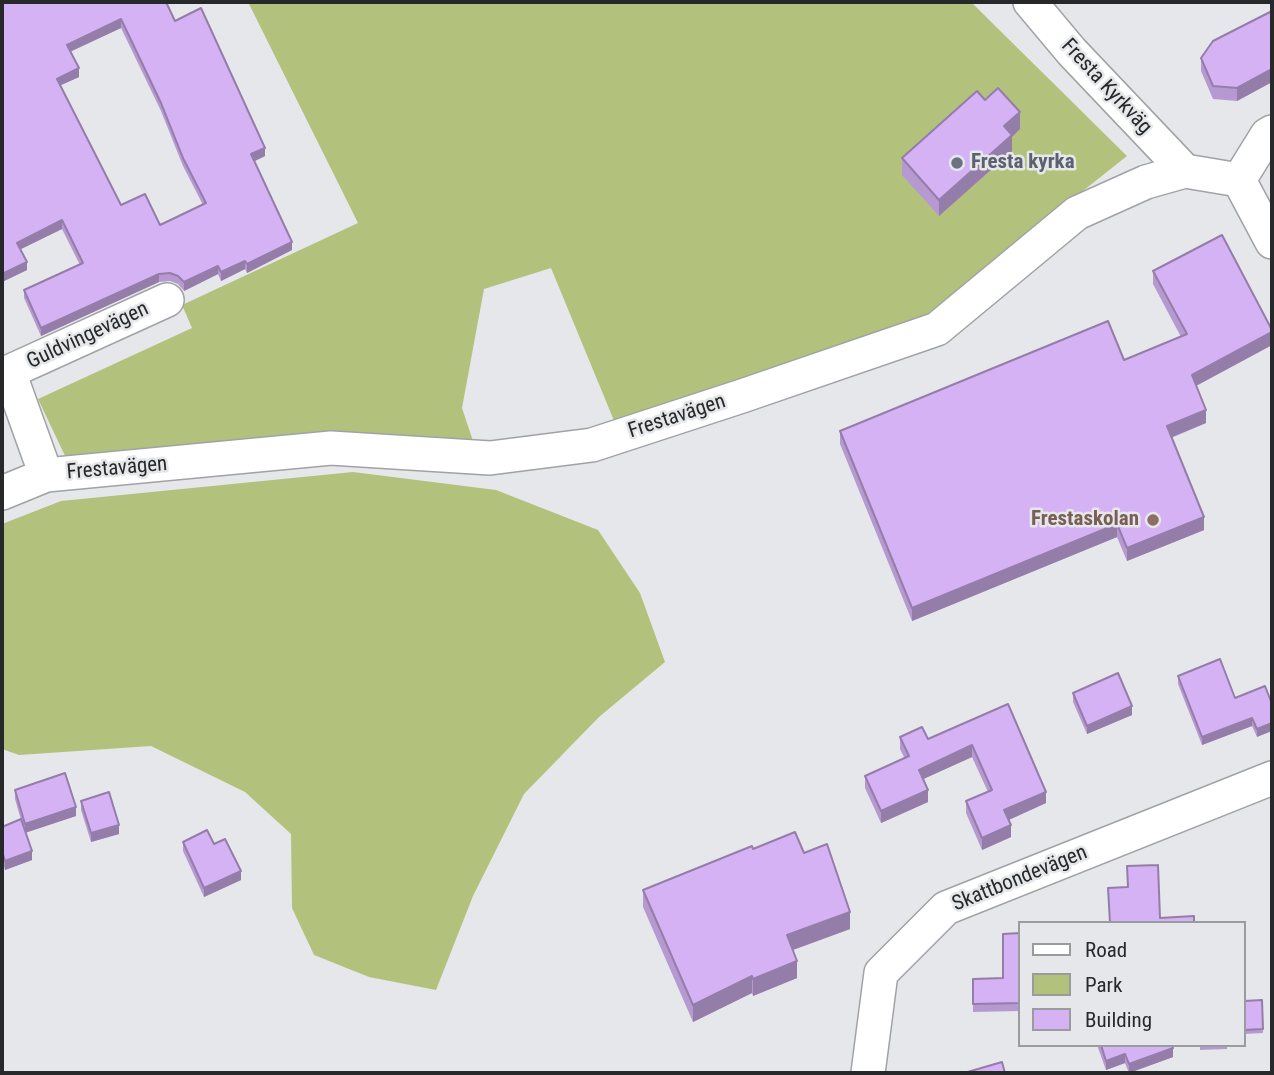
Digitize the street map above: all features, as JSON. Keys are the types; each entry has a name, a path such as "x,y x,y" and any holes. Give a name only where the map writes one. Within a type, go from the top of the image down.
{"street":[{"name":"Fresta Kyrkväg","path":"1030,2 1072,52 1185,171"},
{"path":"1272,132 1267,135 1239,180 1272,242"},
{"name":"Frestavägen","path":"2,493 46,475 331,448 490,458 592,445 937,329 1077,213 1146,182 1185,171 1239,180"},
{"name":"Guldvingevägen","path":"46,475 6,373 167,300"},
{"name":"Skattbondevägen","path":"869,1073 881,973 946,908 1272,778"}],"green space":[{"path":"248,2 971,2 1127,156 925,316 615,423 551,268 484,289 462,408 475,447 67,460 38,399 192,328 182,305 358,223"},
{"path":"353,472 496,490 598,530 640,593 665,662 599,717 524,794 473,896 436,990 369,977 314,955 292,908 291,834 245,792 151,746 19,755 2,749 2,524 61,501"}],"building":[{"path":"2,2 166,2 175,21 201,8 265,148 251,154 292,242 247,264 245,261 221,272 218,266 184,282 170,273 159,274 41,328 24,290 83,263 62,220 17,243 27,262 2,274","holes":["121,19 161,103 183,158 206,203 160,225 145,194 121,205 57,79 79,68 67,45"]},
{"path":"1272,11 1272,69 1237,88 1213,86 1201,58 1213,41"},
{"name":"Fresta kyrka","path":"998,88 1020,112 1004,126 1012,135 939,200 902,158 977,91 985,100"},
{"path":"1222,235 1272,332 1192,375 1206,410 1167,426 1204,517 1127,548 1117,524 912,608 840,431 1108,321 1124,360 1187,334 1153,271"},
{"path":"1220,659 1235,698 1265,686 1272,704 1272,723 1257,729 1252,718 1202,737 1178,676"},
{"path":"1118,673 1132,706 1087,726 1073,693"},
{"path":"1008,704 1046,792 1004,810 1011,825 982,838 966,801 992,790 972,745 919,770 928,790 881,811 865,776 909,756 900,737 922,727 928,739"},
{"path":"65,773 76,807 25,824 15,790"},
{"path":"109,792 119,825 91,833 81,801"},
{"path":"21,819 32,851 5,861 2,851 2,827"},
{"path":"207,830 214,844 225,839 241,871 204,888 183,842"},
{"path":"795,832 804,853 827,844 850,912 787,935 797,961 753,979 752,976 693,1005 643,890 752,846 753,849"},
{"path":"1158,865 1160,918 1194,916 1194,921 1110,921 1108,888 1128,887 1127,866"},
{"path":"1018,933 1018,1003 973,1004 973,979 1003,978 1003,934"},
{"path":"1262,1000 1263,1029 1246,1030 1246,1001"},
{"path":"1102,1047 1173,1048 1129,1064 1125,1054 1106,1061"},
{"path":"1002,1062 1005,1073 964,1073"}],"place":[{"name":"Fresta kyrka","path":"957,163"},
{"name":"Frestaskolan","path":"1153,520"}]}
